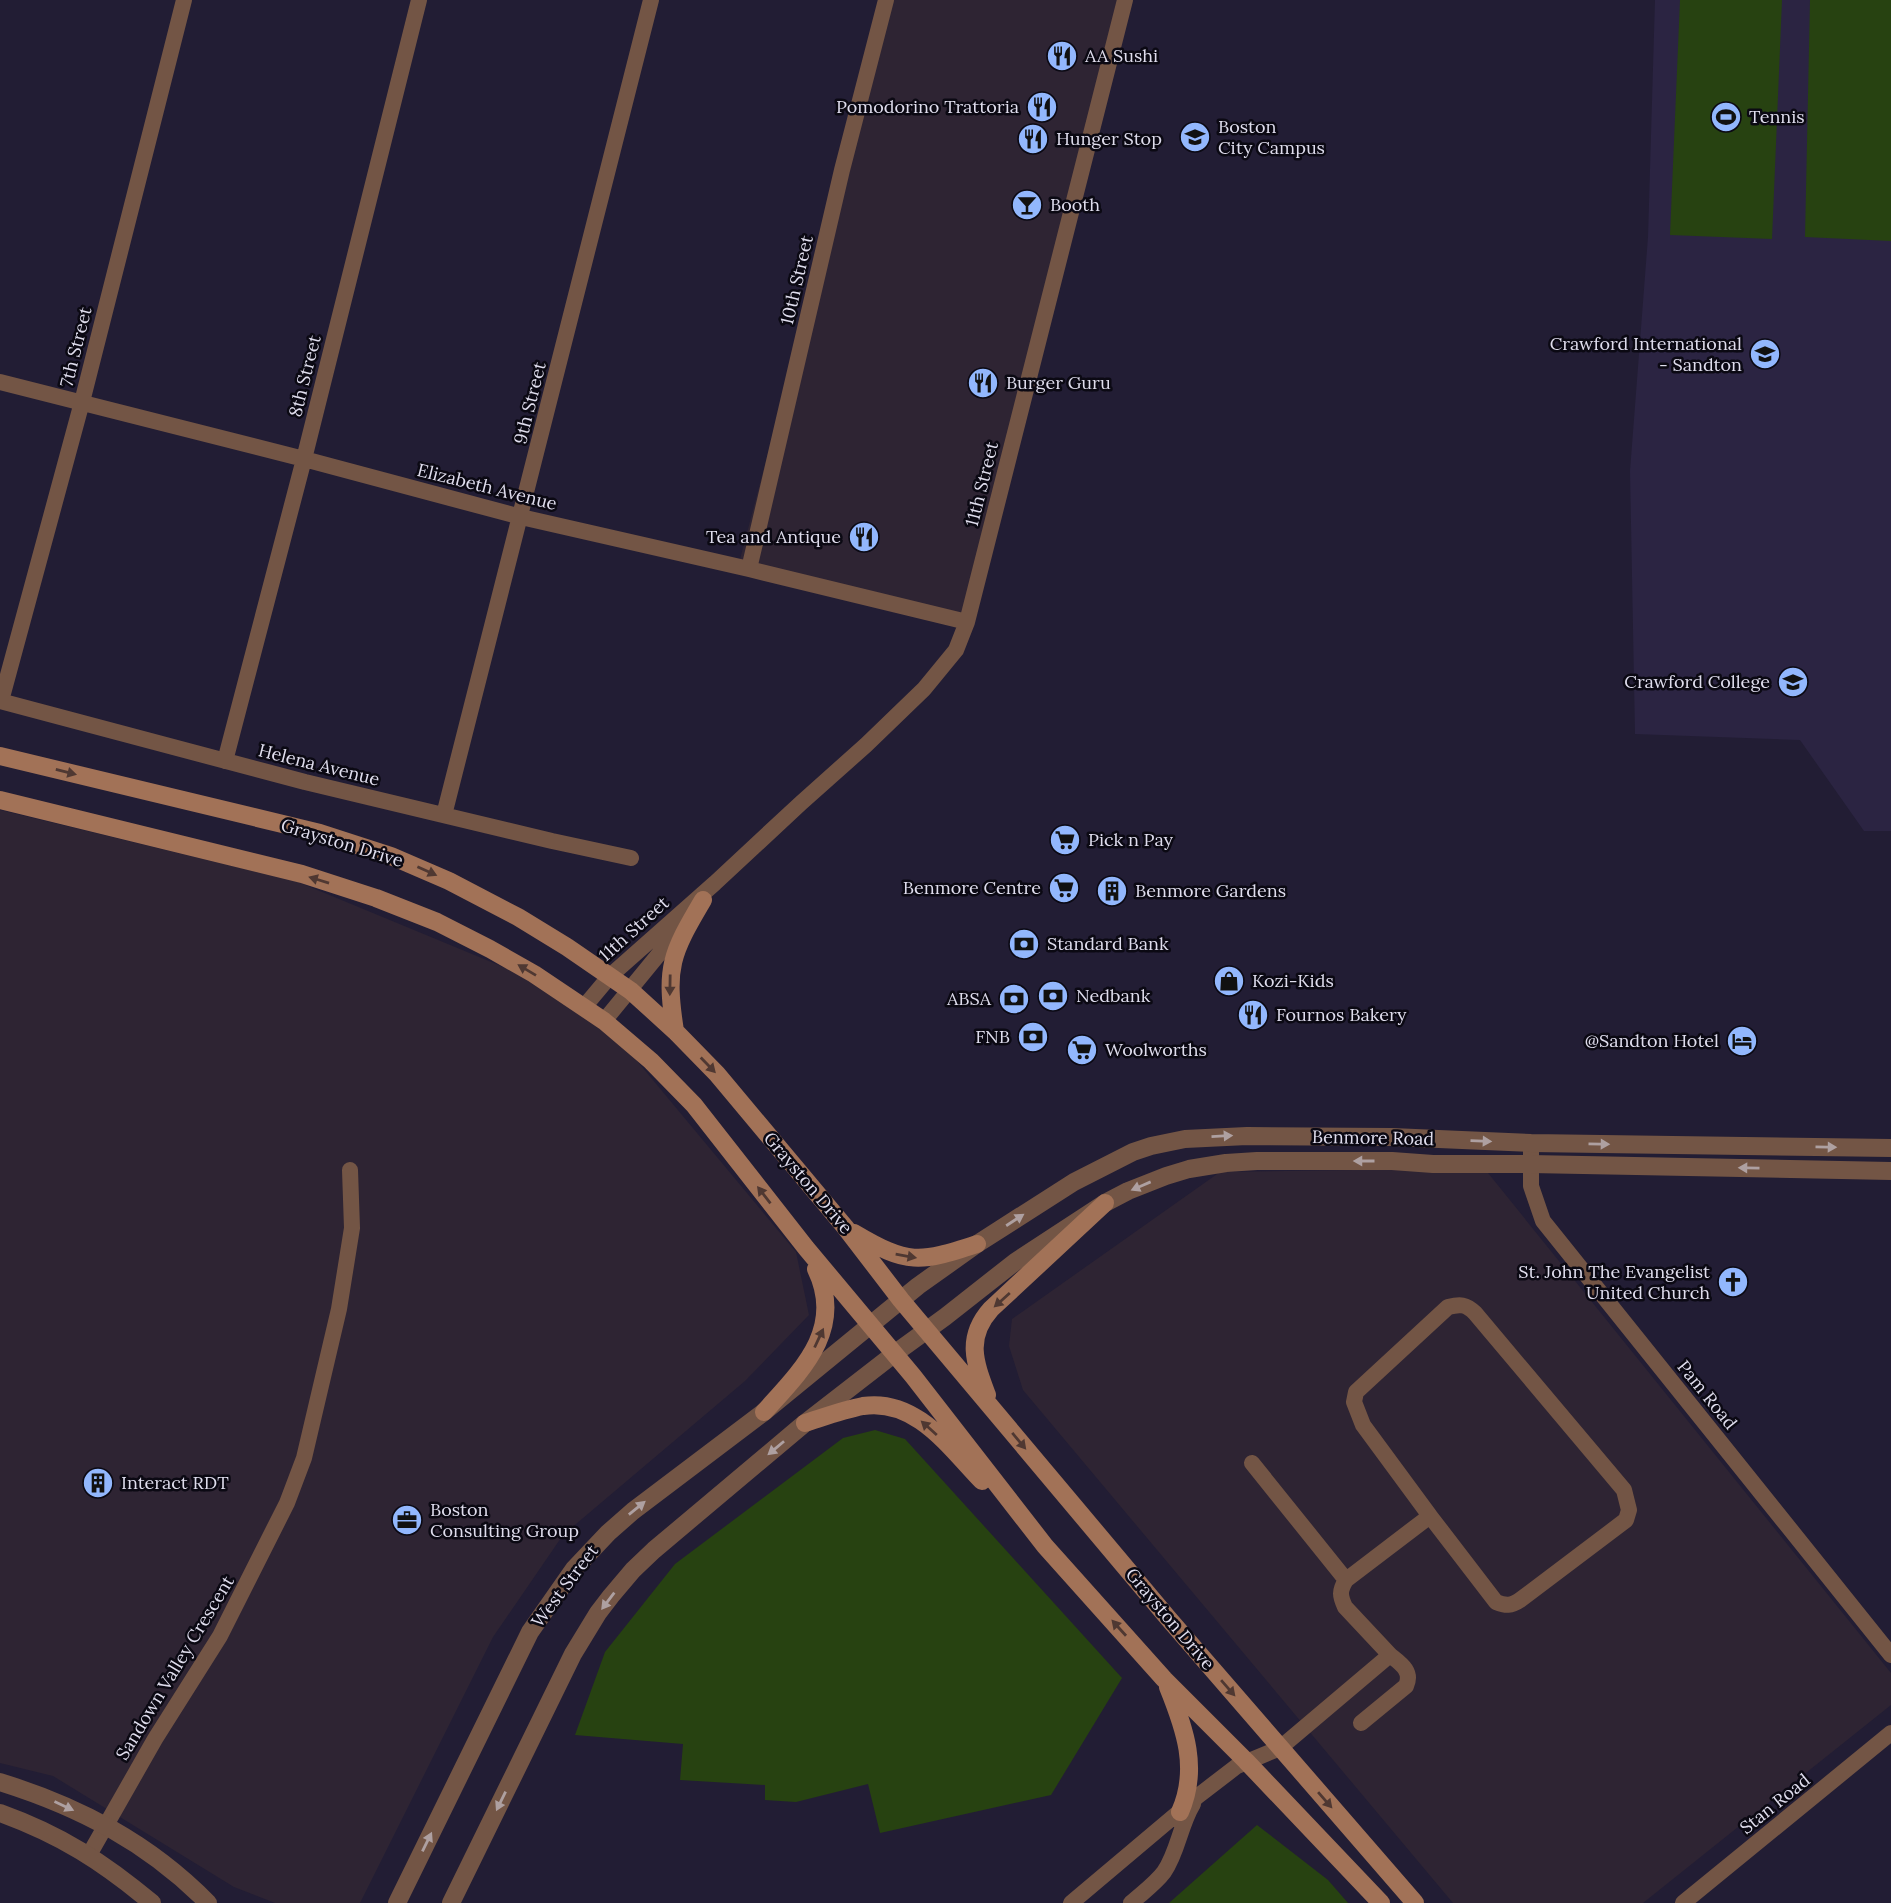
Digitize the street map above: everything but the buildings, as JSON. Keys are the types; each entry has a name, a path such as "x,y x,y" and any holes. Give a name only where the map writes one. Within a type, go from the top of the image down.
{"main road":[{"name":"Grayston Drive","path":"0,756 320,833 367,847 489,901 567,947 631,990 717,1074 845,1227 901,1300 1168,1618 1415,1903"},
{"path":"0,800 302,874 376,898 437,922 491,949 604,1021 643,1054 694,1105 1045,1546"},
{"path":"675,1031 670,995 672,964 681,937 703,900"},
{"path":"993,1410 976,1365 975,1339 979,1325 991,1309 1105,1203"},
{"path":"845,1227 883,1250 911,1258 937,1257 977,1244"},
{"path":"764,1412 802,1367 824,1329 825,1293 806,1248"},
{"path":"805,1423 870,1406 899,1408 911,1414 938,1436 1045,1546 1164,1679 1381,1903"},
{"path":"1164,1679 1178,1715 1188,1754 1189,1784 1180,1812"}],"street":[{"name":"7th Street","path":"0,701 82,402 184,0"},
{"name":"8th Street","path":"225,761 419,0"},
{"name":"9th Street","path":"444,815 652,0"},
{"name":"10th Street","path":"749,569 842,170 886,0"},
{"name":"11th Street","path":"584,1007 610,976 866,745 924,689 956,650 967,622 1125,0"},
{"name":"Elizabeth Avenue","path":"0,382 304,458 521,517 967,622"},
{"name":"Helena Avenue","path":"0,701 304,782 631,858"},
{"name":"11th Street","path":"604,1021 715,883"},
{"name":"Benmore Road","path":"870,1325 918,1286 977,1244 1047,1199 1101,1167 1133,1152 1169,1142 1206,1137 1247,1136 1392,1137 1531,1143 1891,1148"},
{"name":"Pam Road","path":"1531,1143 1531,1186 1543,1221 1891,1655"},
{"name":"Benmore Road","path":"894,1354 1015,1262 1105,1203 1128,1191 1189,1169 1250,1161 1392,1161 1433,1164 1891,1171"},
{"name":"Sandown Valley Crescent","path":"89,1855 155,1739 220,1636 287,1503 304,1458 339,1309 352,1228 350,1170"},
{"path":"1458,1304 1467,1306 1475,1313 1624,1490 1629,1510 1626,1520 1520,1600 1504,1606 1496,1602 1430,1516 1363,1425 1354,1402 1356,1392 1448,1307 1458,1304"},
{"name":"West Street","path":"397,1903 519,1652 542,1613 592,1548 633,1511 764,1412 870,1325"},
{"path":"451,1903 566,1667 611,1596 654,1550 805,1423 894,1354"},
{"path":"1252,1463 1346,1580"},
{"path":"1361,1723 1406,1686 1409,1677 1405,1667 1390,1655 1345,1607 1340,1597 1340,1589 1346,1580 1430,1516"},
{"path":"1071,1903 1198,1796 1246,1761 1280,1748 1390,1655"},
{"name":"Stan Road","path":"1683,1903 1891,1733"},
{"path":"0,1782 43,1796 107,1825 188,1882 208,1903"},
{"path":"1131,1903 1166,1870 1186,1815 1198,1796"},
{"path":"0,1813 68,1842 118,1874 152,1903"}],"shaded area":[{"path":"887,0 1122,0 966,621 738,567"},
{"name":"Crawford International - Sandton","path":"1655,0 1891,0 1891,831 1864,831 1800,740 1635,734 1630,471 1648,237"},
{"path":"0,810 298,882 588,1002 796,1252 809,1315 745,1381 563,1535 493,1637 360,1903 275,1903 234,1887 53,1776 0,1763"},
{"path":"1484,1168 1891,1673 1891,1705 1643,1903 1453,1903 1023,1390 1009,1346 1012,1319 1220,1172"}],"green space":[{"name":"Tennis","path":"1680,0 1782,0 1772,239 1670,235"},
{"path":"1810,0 1891,0 1891,241 1805,237"},
{"path":"875,1430 905,1439 1122,1678 1051,1795 880,1833 868,1784 796,1802 765,1800 765,1785 680,1780 683,1744 575,1735 605,1652 675,1564 843,1438"},
{"path":"1257,1825 1328,1880 1348,1903 1169,1903"}],"place":[{"name":"AA Sushi","path":"1062,56"},
{"name":"Pomodorino Trattoria","path":"1042,107"},
{"name":"Tennis","path":"1726,117"},
{"name":"Boston City Campus","path":"1195,137"},
{"name":"Hunger Stop","path":"1033,139"},
{"name":"Booth","path":"1027,205"},
{"name":"Crawford International - Sandton","path":"1765,354"},
{"name":"Burger Guru","path":"983,383"},
{"name":"Tea and Antique","path":"864,537"},
{"name":"Crawford College","path":"1793,682"},
{"name":"Pick n Pay","path":"1065,840"},
{"name":"Benmore Centre","path":"1064,888"},
{"name":"Benmore Gardens","path":"1112,891"},
{"name":"Standard Bank","path":"1024,944"},
{"name":"Kozi-Kids","path":"1229,981"},
{"name":"Nedbank","path":"1053,996"},
{"name":"ABSA","path":"1014,999"},
{"name":"Fournos Bakery","path":"1253,1015"},
{"name":"FNB","path":"1033,1037"},
{"name":"@Sandton Hotel","path":"1742,1041"},
{"name":"Woolworths","path":"1082,1050"},
{"name":"St. John The Evangelist United Church","path":"1733,1282"},
{"name":"Interact RDT","path":"98,1483"},
{"name":"Boston Consulting Group","path":"407,1520"}]}
